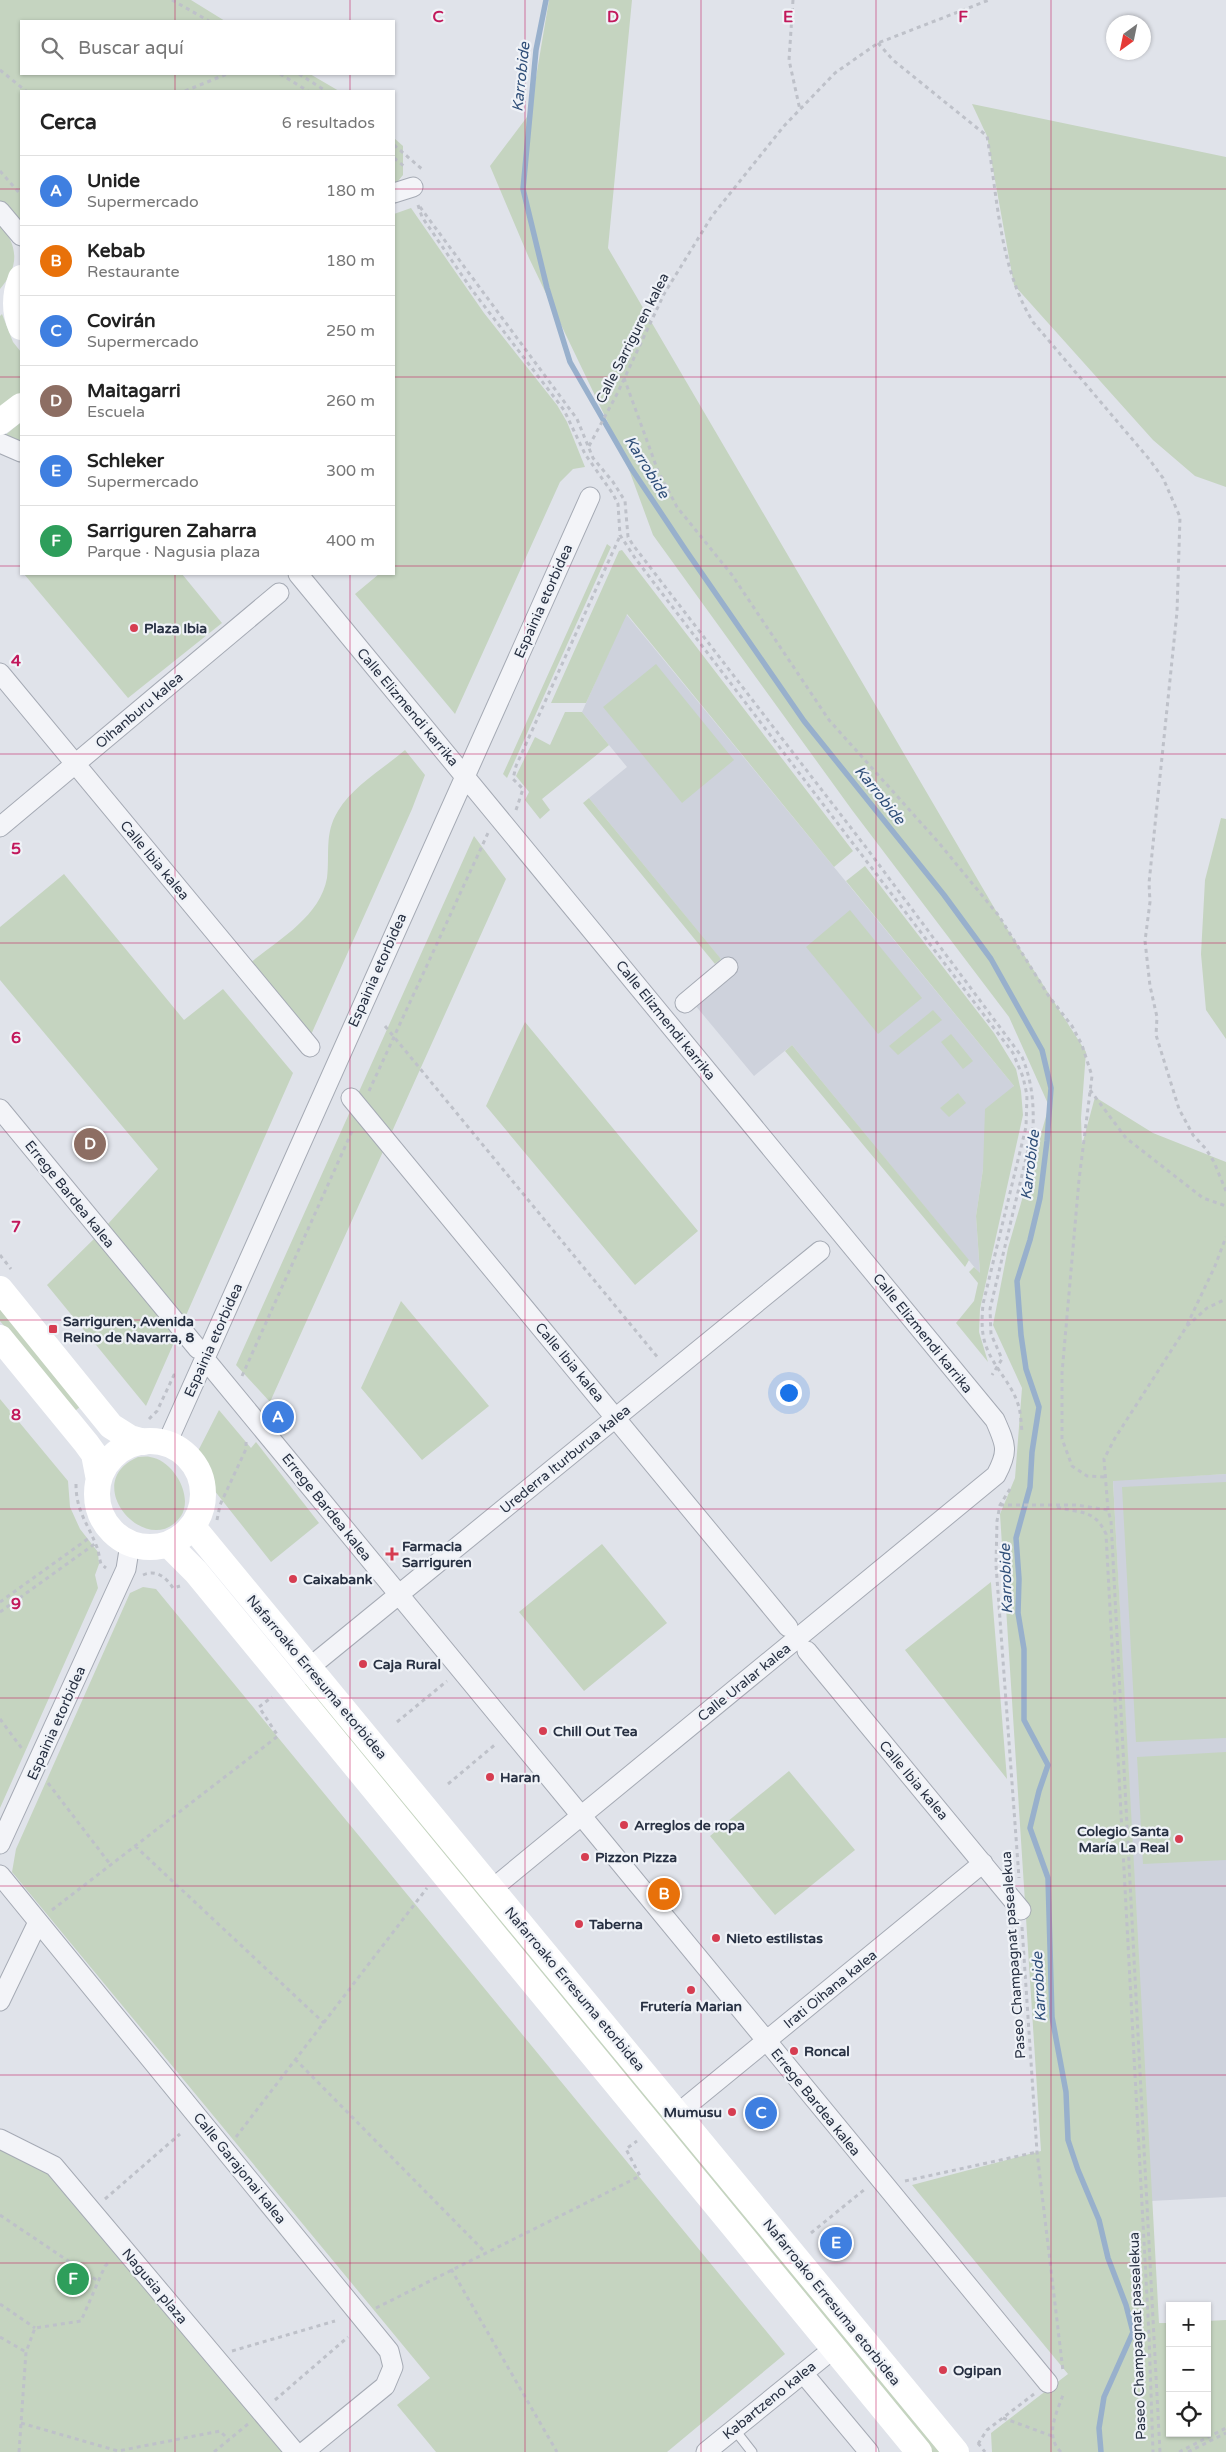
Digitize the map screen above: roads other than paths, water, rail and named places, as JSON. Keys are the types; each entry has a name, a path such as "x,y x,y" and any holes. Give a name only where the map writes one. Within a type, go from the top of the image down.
{"street":[{"path":"395,194 416,196"},
{"path":"0,211 20,235"},
{"path":"13,290 15,307 20,324"},
{"path":"0,422 20,407"},
{"path":"0,443 20,452"},
{"name":"Espainia etorbidea","path":"152,1435 465,775 590,497"},
{"name":"Calle Elizmendi karrika","path":"299,575 995,1420 1006,1443 1004,1459 1005,1478"},
{"name":"Oihanburu kalea","path":"0,828 279,593"},
{"name":"Calle Ibia kalea","path":"0,673 310,1047"},
{"name":"Calle Elizmendi karrika","path":"685,1003 728,967"},
{"name":"Calle Ibia kalea","path":"356,1104 788,1627"},
{"name":"Errege Bardea kalea","path":"0,1109 882,2181 1059,2383"},
{"name":"Urederra Iturburua kalea","path":"310,1667 820,1251"},
{"path":"0,1289 111,1426 130,1438 152,1435 182,1451 194,1463 201,1478 204,1495 201,1512 205,1523 169,1545 143,1548 130,1544 114,1534 103,1520 87,1481 96,1460 86,1443 0,1338"},
{"path":"87,1481 111,1457 131,1444 152,1435"},
{"name":"Calle Uralar kalea","path":"492,1889 1005,1478"},
{"name":"Nafarroako Erresuma etorbidea","path":"205,1523 310,1667 492,1889 678,2114 965,2450"},
{"name":"Espainia etorbidea","path":"0,1844 126,1569 130,1544"},
{"name":"Nafarroako Erresuma etorbidea","path":"169,1545 196,1572 833,2349 859,2386 919,2452"},
{"name":"Calle Ibia kalea","path":"807,1650 1021,1910"},
{"name":"Irati Oihana kalea","path":"678,2114 983,1864"},
{"name":"Calle Garajonai kalea","path":"0,1875 42,1919 389,2351 394,2367 385,2386 304,2452"},
{"path":"0,2001 42,1919"},
{"name":"Nagusia plaza","path":"0,2139 54,2166 295,2452"},
{"name":"Kabartzeno kalea","path":"723,2443 833,2349"},
{"path":"803,2373 869,2452"}],"lane":[{"path":"723,2443 752,2452"}],"waterway":[{"name":"Karrobide","path":"546,0 536,50 523,189 547,288 570,362 631,468 804,721 944,895 991,959 1042,1050 1051,1088 1040,1198 1030,1240 1017,1281 1021,1335 1026,1369 1039,1407 1032,1452 1030,1487 1016,1538 1019,1579 1018,1613 1024,1649 1024,1720 1048,1765 1039,1791 1030,1828 1048,1878 1052,2017 1066,2092 1068,2140 1078,2170 1099,2220 1108,2258 1126,2305 1133,2332 1104,2397 1099,2428 1101,2452"}],"place":[{"name":"Plaza Ibia","path":"134,628"},
{"name":"Maitagarri","path":"90,1144"},
{"name":"Sarriguren, Avenida Reino de Navarra, 8","path":"53,1329"},
{"name":"Unide","path":"278,1417"},
{"name":"Farmacia Sarriguren","path":"392,1554"},
{"name":"Caixabank","path":"293,1579"},
{"name":"Caja Rural","path":"363,1664"},
{"name":"Chill Out Tea","path":"543,1731"},
{"name":"Haran","path":"490,1777"},
{"name":"Arreglos de ropa","path":"624,1825"},
{"name":"Colegio Santa María La Real","path":"1179,1839"},
{"name":"Pizzon Pizza","path":"585,1857"},
{"name":"Kebab","path":"664,1894"},
{"name":"Taberna","path":"579,1924"},
{"name":"Nieto estilistas","path":"716,1938"},
{"name":"Frutería Marian","path":"691,1990"},
{"name":"Roncal","path":"794,2051"},
{"name":"Mumusu","path":"732,2112"},
{"name":"Covirán","path":"761,2113"},
{"name":"Schleker","path":"836,2243"},
{"name":"Sarriguren Zaharra","path":"73,2279"},
{"name":"Ogipan","path":"943,2370"}]}
